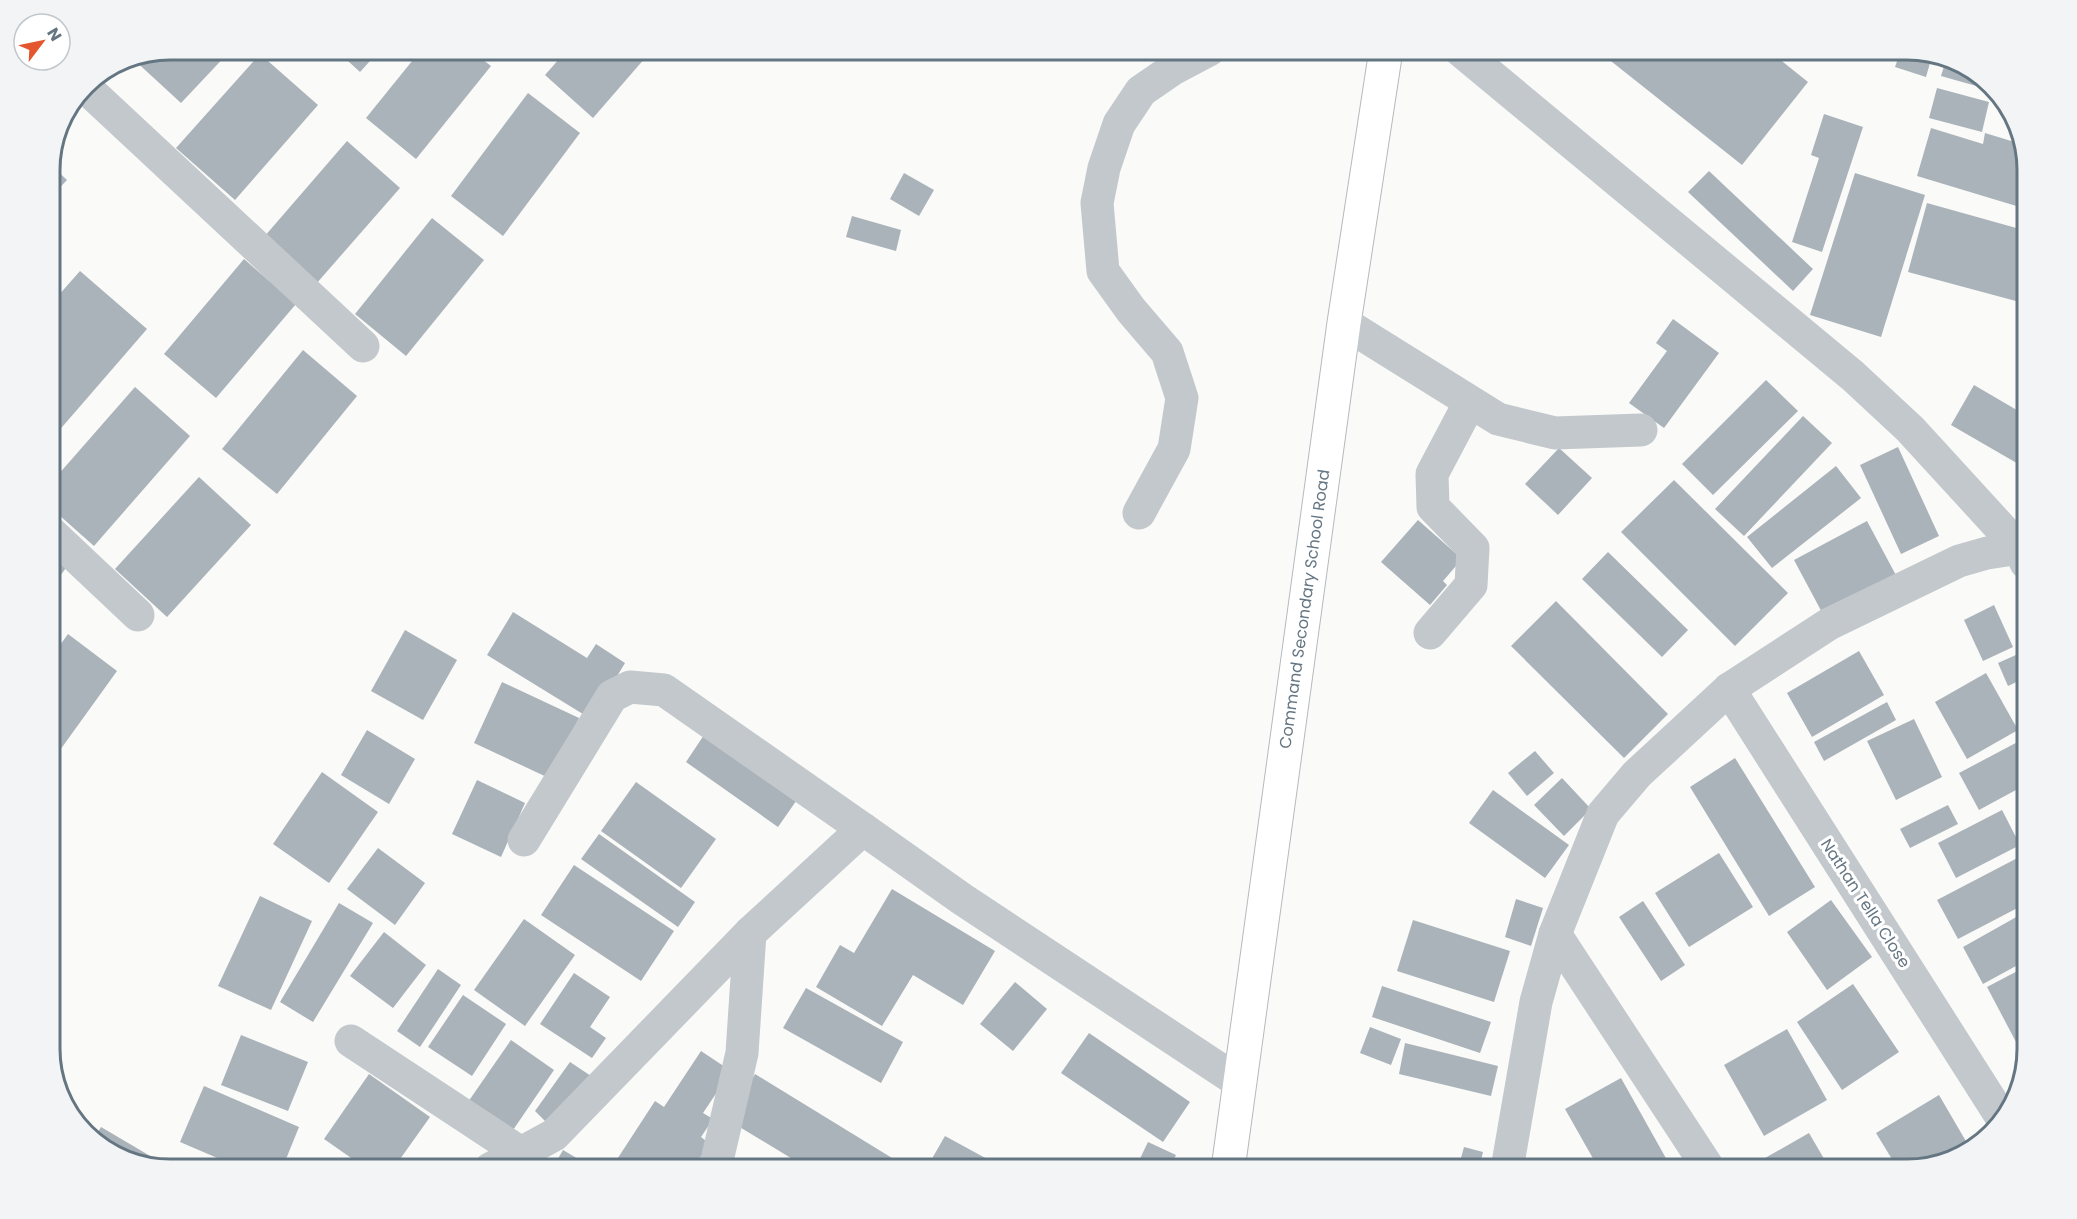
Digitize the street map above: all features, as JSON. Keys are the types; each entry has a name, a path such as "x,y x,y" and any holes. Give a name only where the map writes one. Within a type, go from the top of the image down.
{"main road":[{"name":"Command Secondary School Road","path":"1229,1159 1344,323 1384,60"}],"street":[{"path":"1139,513 1174,449 1182,398 1167,352 1131,310 1103,271 1097,203 1104,168 1119,124 1141,91 1190,60"},
{"path":"1472,60 1853,376 1910,429 2017,545"},
{"path":"91,93 363,346"},
{"path":"1344,323 1498,419 1555,433 1641,430"},
{"path":"1430,633 1471,585 1473,548 1433,507 1432,474 1470,402"},
{"path":"60,541 138,615"},
{"path":"1509,1159 1536,1002 1555,934 1603,814 1637,774 1728,689 1829,624 1959,561 1987,553 2017,554"},
{"path":"524,840 612,696 630,687 664,690 962,899 1239,1082"},
{"name":"Nathan Tella Close","path":"1728,689 1997,1111"},
{"path":"510,1159 554,1135 750,933 863,829"},
{"path":"718,1159 742,1053 750,933"},
{"path":"1555,934 1702,1159"},
{"path":"351,1041 521,1153"}],"building":[{"path":"163,60 222,60 181,103 139,65"},
{"path":"255,60 267,60 318,105 235,200 176,148"},
{"path":"347,60 371,60 360,72"},
{"path":"413,60 483,60 491,66 416,159 366,118"},
{"path":"558,60 643,60 593,118 545,75"},
{"path":"1610,60 1780,60 1808,82 1742,165"},
{"path":"1897,60 1930,63 1926,77 1895,67"},
{"path":"1944,66 1978,87 1941,76"},
{"path":"1937,88 1989,102 1982,132 1929,118"},
{"path":"528,93 580,133 503,236 451,196"},
{"path":"1824,114 1863,127 1822,252 1792,242 1819,158 1811,155"},
{"path":"1931,128 1983,144 1985,133 2013,142 2017,163 2017,206 1917,176"},
{"path":"347,141 400,188 316,284 264,237"},
{"path":"1709,171 1813,269 1793,291 1688,192"},
{"path":"60,173 67,180 60,187"},
{"path":"904,173 934,190 919,216 890,199"},
{"path":"1855,173 1925,195 1881,337 1810,315"},
{"path":"1927,203 2017,228 2017,301 1908,272"},
{"path":"852,216 901,230 896,251 846,237"},
{"path":"432,218 484,260 406,356 355,314"},
{"path":"244,259 296,304 216,398 164,354"},
{"path":"80,271 147,329 60,429 60,294"},
{"path":"1673,319 1719,353 1664,428 1629,403 1667,351 1656,343"},
{"path":"303,350 357,396 277,494 222,449"},
{"path":"1766,380 1798,411 1713,495 1682,464"},
{"path":"1974,385 2017,410 2017,463 1951,425"},
{"path":"135,387 190,436 94,546 60,516 60,473"},
{"path":"1803,416 1832,443 1744,536 1715,509"},
{"path":"1898,447 1939,536 1901,554 1860,465"},
{"path":"1559,448 1592,478 1558,515 1525,484"},
{"path":"1836,466 1861,498 1772,568 1747,537"},
{"path":"199,477 251,525 167,617 115,569"},
{"path":"1674,480 1788,593 1735,646 1621,532"},
{"path":"1418,520 1462,559 1443,581 1447,585 1430,605 1381,562"},
{"path":"1867,521 1898,579 1825,618 1794,560"},
{"path":"1608,552 1688,630 1662,657 1582,579"},
{"path":"60,559 68,565 60,576"},
{"path":"1556,601 1668,714 1624,758 1511,646"},
{"path":"1994,605 2013,647 1983,661 1964,620"},
{"path":"513,612 587,658 596,644 625,663 591,719 487,655"},
{"path":"405,630 457,660 423,720 371,691"},
{"path":"68,634 117,671 60,750 60,645"},
{"path":"1859,651 1884,695 1812,737 1787,693"},
{"path":"2017,654 2017,682 2008,686 1998,663"},
{"path":"1986,673 2017,731 1967,759 1935,702"},
{"path":"502,682 579,718 551,779 474,743"},
{"path":"1887,702 1896,720 1824,761 1814,742"},
{"path":"1914,719 1942,777 1896,800 1867,741"},
{"path":"708,729 801,794 778,827 686,762"},
{"path":"367,730 415,759 389,804 341,775"},
{"path":"2017,742 2017,789 1979,810 1959,773"},
{"path":"1535,751 1554,773 1527,796 1508,773"},
{"path":"1735,758 1815,887 1769,916 1690,787"},
{"path":"322,772 378,812 329,883 273,844"},
{"path":"1562,778 1591,809 1564,836 1534,805"},
{"path":"477,780 525,803 501,857 452,834"},
{"path":"636,782 716,839 681,888 601,831"},
{"path":"1493,790 1569,845 1545,878 1469,823"},
{"path":"1948,805 1958,824 1910,848 1900,829"},
{"path":"2002,810 2017,839 2017,847 1956,878 1938,843"},
{"path":"599,834 695,902 678,927 581,859"},
{"path":"378,848 425,883 395,925 347,889"},
{"path":"1719,853 1753,907 1689,947 1655,893"},
{"path":"2017,858 2017,908 1958,939 1937,900"},
{"path":"574,865 674,931 641,981 541,915"},
{"path":"892,889 995,951 963,1005 913,975 882,1026 816,987 840,945 854,953"},
{"path":"260,896 312,921 271,1010 218,986"},
{"path":"1516,899 1543,908 1531,946 1505,937"},
{"path":"1831,900 1872,957 1827,990 1787,932"},
{"path":"1643,901 1685,965 1661,981 1619,917"},
{"path":"339,903 373,923 313,1022 280,1002"},
{"path":"2017,917 2017,965 1983,984 1963,947"},
{"path":"524,919 575,955 525,1026 474,990"},
{"path":"1413,920 1510,951 1494,1002 1397,971"},
{"path":"384,932 426,965 393,1008 350,976"},
{"path":"438,969 461,985 420,1047 397,1031"},
{"path":"2017,971 2017,1044 1987,987"},
{"path":"574,973 610,997 590,1027 606,1038 592,1058 540,1024"},
{"path":"1015,982 1047,1009 1013,1051 980,1024"},
{"path":"1853,984 1899,1052 1842,1090 1797,1022"},
{"path":"1382,986 1491,1022 1480,1053 1372,1017"},
{"path":"806,988 903,1042 881,1083 783,1028"},
{"path":"463,995 506,1024 472,1076 428,1047"},
{"path":"1370,1027 1401,1039 1391,1065 1360,1053"},
{"path":"1787,1029 1827,1100 1764,1136 1724,1065"},
{"path":"1089,1033 1190,1102 1163,1142 1061,1073"},
{"path":"241,1035 308,1062 288,1111 221,1085"},
{"path":"511,1040 554,1070 511,1133 468,1102"},
{"path":"1405,1043 1498,1066 1491,1096 1399,1074"},
{"path":"701,1051 731,1071 703,1113 713,1119 701,1137 710,1144 699,1159 617,1159 655,1101 664,1107"},
{"path":"570,1062 600,1082 552,1128 535,1111"},
{"path":"369,1074 430,1117 400,1159 353,1159 324,1139"},
{"path":"755,1074 894,1159 792,1159 728,1120"},
{"path":"1621,1078 1666,1159 1593,1159 1565,1109"},
{"path":"204,1086 299,1127 286,1159 220,1159 180,1142"},
{"path":"1939,1095 1966,1141 1936,1155 1892,1159 1876,1133"},
{"path":"101,1127 152,1157 128,1151 98,1132"},
{"path":"1809,1133 1824,1159 1763,1159"},
{"path":"945,1136 987,1159 932,1159"},
{"path":"1148,1142 1176,1155 1174,1159 1140,1159"},
{"path":"1464,1147 1483,1152 1481,1159 1461,1159"},
{"path":"563,1150 578,1159 558,1159"}]}
